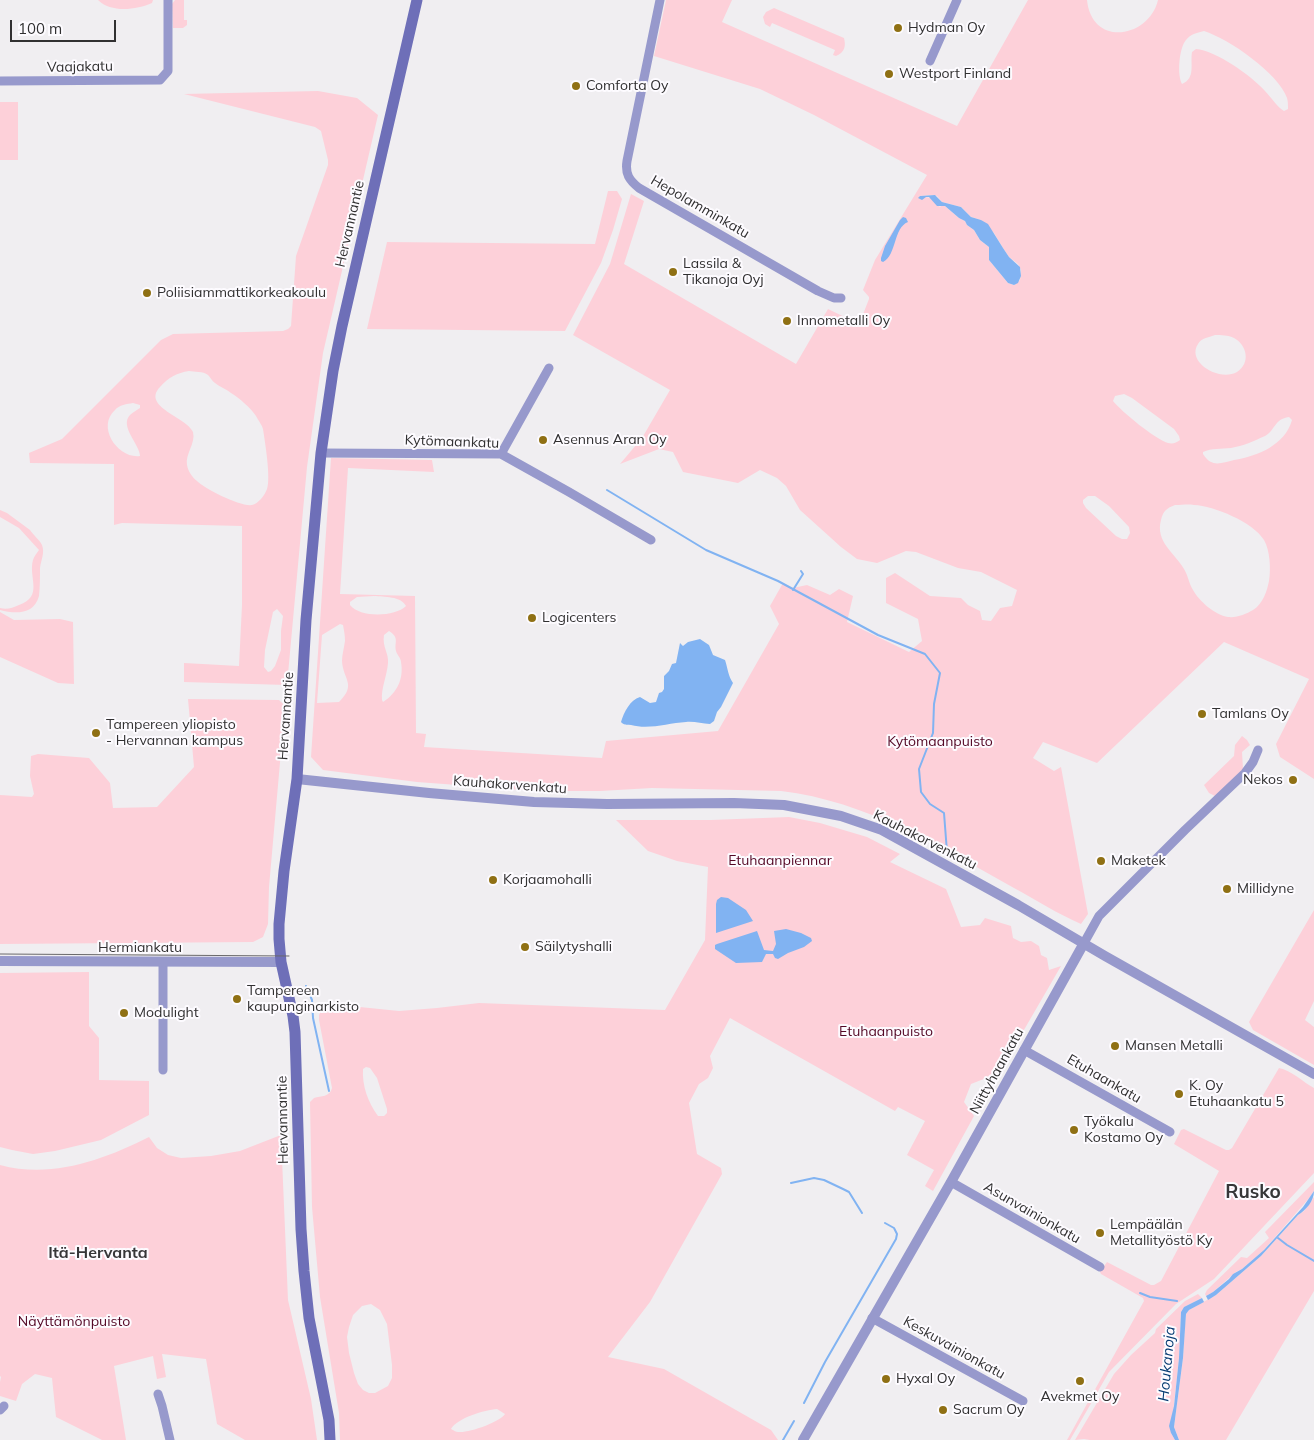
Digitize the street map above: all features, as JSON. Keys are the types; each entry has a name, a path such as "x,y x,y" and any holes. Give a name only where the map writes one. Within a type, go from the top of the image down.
{"main road":[{"name":"Hervannantie","path":"330,1440 329,1420 309,1318 300,1229 295,1032 294,1016 281,962 279,939 280,908 297,779 307,611 321,453 333,371 417,0"}],"street":[{"name":"Vaajakatu","path":"0,81 160,80 168,71 168,0"},
{"name":"Hepolamminkatu","path":"660,0 627,161 626,169 630,180 639,188 818,291 834,298 841,298"},
{"path":"930,61 957,0"},
{"path":"501,454 549,368"},
{"name":"Kytömaankatu","path":"321,453 501,454 650,540"},
{"name":"Niittyhaankatu","path":"803,1440 951,1182 1099,916 1245,772 1253,762 1258,750"},
{"name":"Kauhakorvenkatu","path":"297,779 429,794 534,802 606,804 734,803 784,805 830,813 882,830 1018,905 1314,1074"},
{"name":"Hermiankatu","path":"0,961 281,962"},
{"path":"163,1070 164,962"},
{"name":"Etuhaankatu","path":"1024,1050 1170,1132"},
{"name":"Asunvainionkatu","path":"951,1182 1100,1267"},
{"name":"Keskuvainionkatu","path":"872,1318 1023,1401"},
{"path":"158,1394 170,1440"}],"green space":[{"path":"98,0 153,0 152,3 131,9 117,9"},
{"path":"175,0 184,0 184,20 187,20 187,25 183,28 173,28 172,4"},
{"name":"Kytömaanpuisto","path":"666,0 732,0 722,22 957,126 1028,0 1087,0 1091,15 1099,26 1109,31 1121,32 1133,29 1144,23 1153,13 1158,0 1314,0 1314,779 1280,757 1276,744 1309,679 1224,642 1097,763 1043,742 1033,758 1054,771 1061,767 1088,914 1081,924 902,828 873,815 812,796 781,791 652,788 600,791 538,791 417,782 323,770 311,757 331,458 432,460 434,472 348,468 340,594 415,596 416,733 426,734 424,747 602,758 606,741 718,731 779,624 770,606 783,583 793,588 807,585 830,595 839,589 853,596 847,622 909,652 922,641 918,619 886,603 886,578 895,573 930,596 961,598 968,605 980,611 982,620 991,621 1000,608 1012,606 1017,590 981,572 958,568 916,552 906,551 877,563 857,559 800,510 786,486 777,478 760,470 738,483 683,472 673,452 659,449 620,464 642,438 670,390 573,335 610,264 631,194 644,201 624,264 796,364 828,309 857,323 860,322 869,299 863,290 875,260 927,175 814,115 760,89 654,56","holes":["1204,31 1214,35 1252,58 1282,88 1287,98 1288,109 1284,111 1281,109 1259,85 1242,71 1204,50 1196,49 1192,52 1191,74 1182,84 1179,68 1180,55 1188,38","920,196 937,196 942,202 961,207 971,217 981,220 994,233 1009,257 1018,264 1021,270 1020,280 1014,285 1008,283 989,260 989,247 980,240 974,230 945,206 942,205 940,207 931,198","1215,335 1234,338 1242,345 1246,354 1244,364 1237,372 1230,374 1222,374 1206,368 1196,357 1195,351 1199,342","1124,394 1132,398 1174,429 1180,440 1176,443 1168,443 1162,440 1139,425 1113,401 1115,396","1289,417 1292,420 1288,429 1277,443 1252,456 1213,463 1203,454 1203,452 1210,450 1240,446 1265,436 1284,418","1088,496 1095,496 1109,506 1129,527 1130,533 1127,539 1116,536 1083,503 1083,500","1189,505 1212,508 1242,521 1259,533 1268,549 1270,571 1266,593 1256,607 1241,615 1228,617 1208,607 1199,599 1192,588 1187,574 1167,547 1161,535 1162,517 1164,512 1170,507","374,596 400,600 406,606 401,610 386,614 369,614 355,609 350,605 350,602 357,597","340,624 343,625 345,641 342,661 348,686 347,691 339,702 317,703 322,635","389,631 396,638 396,651 402,668 396,690 383,702 382,691 388,663 384,635"]},
{"path":"774,8 844,38 845,46 843,51 836,56 833,55 835,50 772,23 770,27 765,24 763,17 766,12"},
{"path":"318,91 357,98 378,115 323,353 307,467 287,685 184,682 184,663 239,666 242,605 242,526 122,523 114,525 114,464 30,463 29,453 62,439 161,340 173,334 283,331 291,326 296,256 328,165 321,131 315,127 184,94","holes":["185,372 198,372 208,375 214,382 248,407 262,426 268,484 263,496 254,504 247,505 215,493 197,481 189,472 187,461 194,436 193,432 183,421 167,411 156,400 156,394 160,387 173,376","133,403 140,405 140,408 130,415 127,419 127,424 140,456 132,456 117,447 109,433 110,417 115,410 121,406","277,609 283,616 281,650 275,666 268,672 264,667 265,650 273,612"]},
{"path":"0,102 18,102 18,160 0,160"},
{"path":"608,191 617,191 622,199 613,230 601,263 565,331 367,329 387,242 595,244"},
{"path":"0,510 30,530 43,548 39,596 33,607 23,612 0,610 0,608 14,607 31,597 34,586 33,560 39,550 19,528 0,517"},
{"path":"0,612 14,620 60,619 73,622 74,684 58,683 0,657"},
{"path":"188,699 279,700 285,706 269,887 268,924 263,937 253,942 0,944 0,795 32,797 34,794 30,776 31,756 38,754 89,758 110,783 113,808 157,807 194,767"},
{"path":"1242,736 1250,745 1242,752 1243,769 1215,796 1209,793 1204,785 1234,756 1235,745"},
{"path":"789,817 820,823 867,837 900,854 890,862 946,889 961,927 980,925 985,918 1011,926 1013,938 1021,942 1031,941 1039,946 1041,955 1047,958 1049,970 1061,966 999,1073 971,1084 964,1102 974,1116 933,1191 925,1186 934,1170 907,1155 925,1121 898,1107 895,1111 730,1018 710,1056 713,1068 708,1078 699,1084 689,1103 697,1154 721,1168 722,1174 650,1302 608,1357 664,1369 771,1430 778,1440 340,1440 339,1413 320,1297 312,1207 310,1102 314,1098 327,1095 332,1088 319,1020 321,1011 325,1008 340,1005 399,1011 479,1003 665,1010 705,940 708,867 677,861 648,851 616,820 711,820","holes":["366,1067 370,1068 377,1078 387,1109 387,1113 384,1116 378,1116 366,1094 363,1075 363,1069","371,1304 380,1310 387,1324 392,1378 388,1386 375,1393 363,1390 358,1384 349,1353 347,1337 349,1327 353,1315 362,1306","497,1409 505,1414 497,1420 477,1429 464,1432 456,1432 451,1429 465,1418"]},
{"path":"1314,910 1314,1001 1305,1020 1314,1027 1314,1065 1253,1030 1249,1022"},
{"path":"89,972 89,1026 99,1038 99,1080 149,1081 149,1115 101,1140 55,1151 33,1154 0,1147 0,973"},
{"path":"1279,1068 1314,1088 1314,1173 1214,1279 1176,1304 1109,1372 1070,1440 1067,1440 1144,1301 1143,1298 1100,1272 1107,1262 1151,1285 1161,1281 1219,1171 1174,1144 1181,1130 1184,1129 1229,1150 1232,1148"},
{"name":"Näyttämönpuisto","path":"281,1135 288,1300 311,1399 317,1440 245,1440 217,1424 206,1359 162,1354 166,1377 157,1379 153,1356 114,1366 126,1440 102,1440 56,1417 52,1378 35,1374 22,1384 16,1401 0,1396 0,1165 19,1169 39,1170 77,1165 114,1153 149,1137 157,1148 168,1155 181,1158 211,1156 240,1151"},
{"path":"1314,1182 1314,1191 1310,1197 1264,1250 1206,1296 1207,1290 1241,1257 1247,1258 1269,1238 1265,1232"},
{"path":"1314,1197 1314,1291 1226,1440 1179,1440 1174,1427 1183,1358 1186,1314 1189,1310 1216,1295 1261,1256 1298,1215 1304,1211"},
{"path":"1198,1294 1202,1298 1184,1307 1181,1312 1179,1358 1171,1433 1175,1440 1075,1440 1114,1374 1185,1301"}],"water":[{"path":"935,195 942,202 961,207 971,217 988,224 1009,257 1020,267 1021,276 1018,283 1014,285 1008,283 989,260 989,247 980,240 965,221 945,206 937,206 929,197 922,200 918,198 920,196"},
{"path":"903,217 908,222 903,225 897,235 891,254 883,262 881,258 885,246"},
{"path":"700,639 709,645 713,655 725,660 733,683 714,721 710,724 689,722 645,727 621,722 628,707 636,699 640,697 650,703 656,702 659,693 664,689 664,676 672,664 676,663 680,643 683,646 688,642"},
{"path":"721,897 728,898 746,910 753,921 716,933 716,904 717,900"},
{"path":"786,929 801,933 811,938 812,941 804,947 778,959 773,954 766,954 762,962 736,963 715,949 717,944 757,931 764,950 773,951 776,944 774,931"},
{"path":"1314,1191 1313,1198 1307,1208 1298,1215 1261,1256 1208,1300 1206,1296 1264,1250 1303,1207"},
{"path":"1202,1298 1204,1302 1189,1310 1186,1314 1183,1358 1174,1427 1179,1440 1175,1440 1169,1426 1174,1406 1181,1312 1184,1307"}],"waterway":[{"path":"607,490 706,550 778,581 878,635 925,654 940,673 934,704 933,733 919,769 921,792 930,804 944,813 947,852"},
{"path":"793,590 803,574 801,571"},
{"path":"306,986 312,1000 313,1018 329,1091"},
{"path":"791,1183 814,1178 824,1180 849,1192 862,1213"},
{"path":"804,1403 825,1362 896,1239 897,1234 894,1228 885,1223"},
{"path":"1278,1238 1314,1261"},
{"path":"1140,1293 1150,1297 1177,1301"},
{"path":"783,1440 794,1421"}],"tram line":[{"path":"0,954 289,956"}],"place":[{"name":"Hydman Oy","path":"898,28"},
{"name":"Westport Finland","path":"889,74"},
{"name":"Comforta Oy","path":"576,86"},
{"name":"Lassila & Tikanoja Oyj","path":"673,272"},
{"name":"Poliisiammattikorkeakoulu","path":"147,293"},
{"name":"Innometalli Oy","path":"787,321"},
{"name":"Asennus Aran Oy","path":"543,440"},
{"name":"Logicenters","path":"532,618"},
{"name":"Tamlans Oy","path":"1202,714"},
{"name":"Tampereen yliopisto - Hervannan kampus","path":"96,733"},
{"name":"Nekos","path":"1293,780"},
{"name":"Maketek","path":"1101,861"},
{"name":"Korjaamohalli","path":"493,880"},
{"name":"Millidyne","path":"1227,889"},
{"name":"Säilytyshalli","path":"525,947"},
{"name":"Tampereen kaupunginarkisto","path":"237,999"},
{"name":"Modulight","path":"124,1013"},
{"name":"Mansen Metalli","path":"1115,1046"},
{"name":"K. Oy Etuhaankatu 5","path":"1179,1094"},
{"name":"Työkalu Kostamo Oy","path":"1074,1130"},
{"name":"Lempäälän Metallityöstö Ky","path":"1100,1233"},
{"name":"Hyxal Oy","path":"886,1379"},
{"name":"Avekmet Oy","path":"1080,1381"},
{"name":"Sacrum Oy","path":"943,1410"}],"district":[{"name":"Rusko","path":"1253,1192"},
{"name":"Itä-Hervanta","path":"98,1253"}],"park label":[{"name":"Etuhaanpiennar","path":"780,861"},
{"name":"Etuhaanpuisto","path":"886,1032"}],"water label":[{"name":"Houkanoja","path":"1167,1364"}]}
